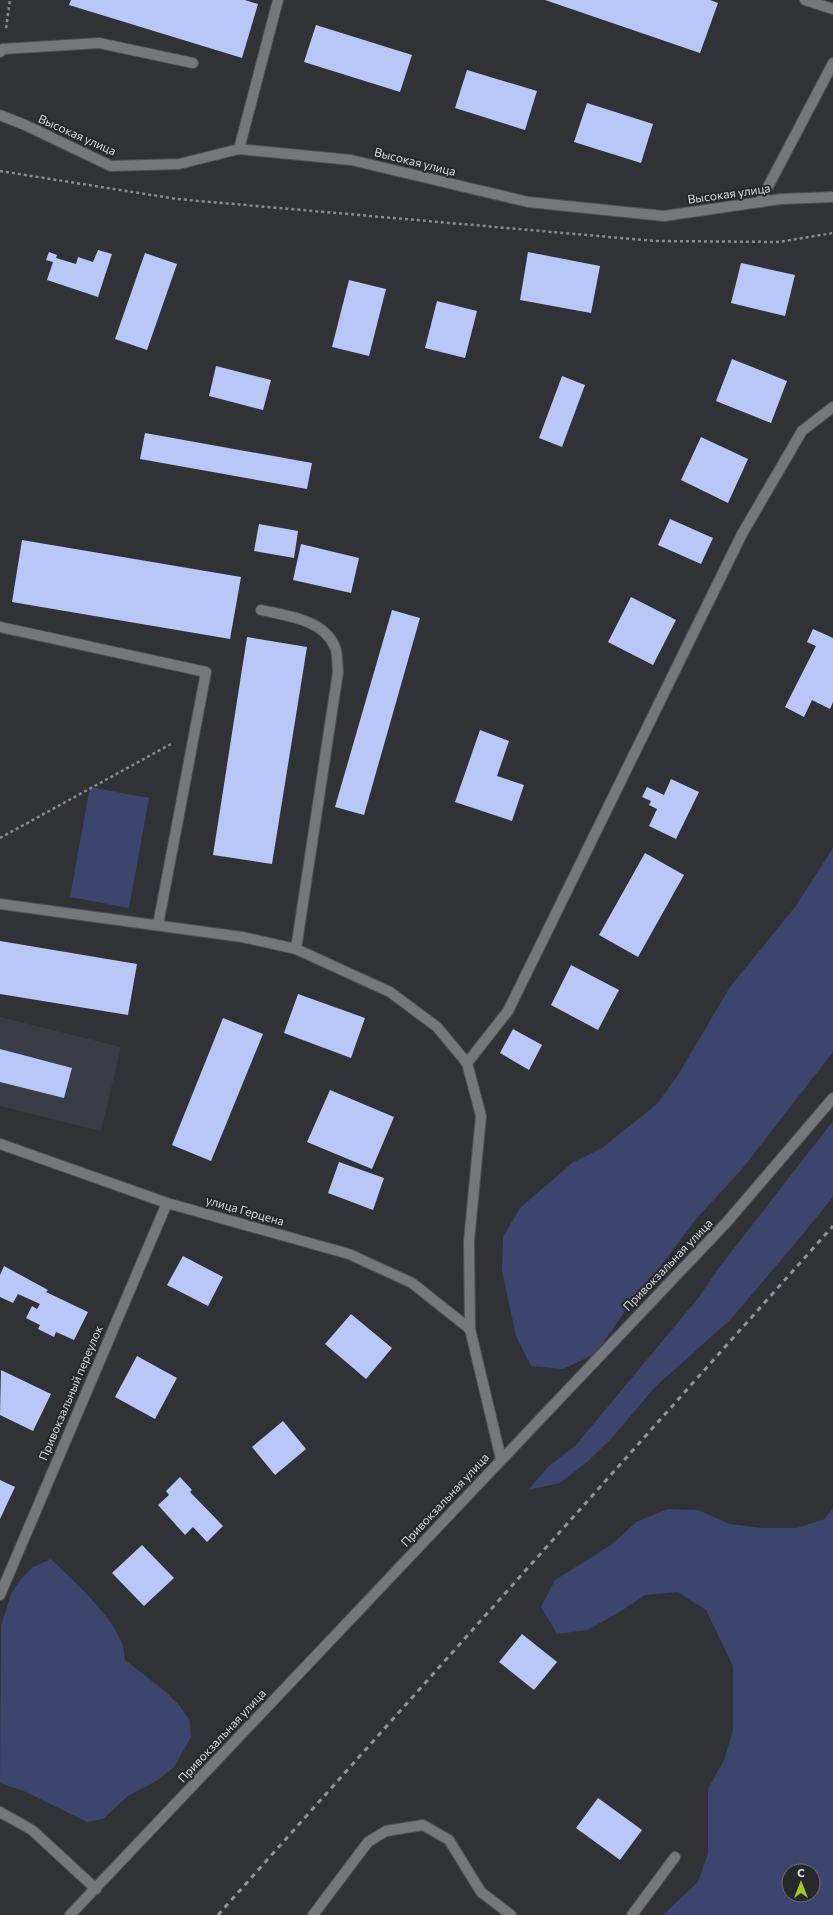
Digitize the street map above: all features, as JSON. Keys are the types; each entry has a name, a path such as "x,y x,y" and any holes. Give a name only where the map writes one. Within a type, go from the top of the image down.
{"street":[{"path":"239,149 278,0"},
{"path":"806,0 833,9"},
{"path":"2,50 99,43 193,63"},
{"path":"760,202 833,63"},
{"name":"Высокая улица","path":"0,116 25,125 111,166 179,164 239,149 351,160 528,202 664,216 782,199 833,197"},
{"path":"467,1063 508,1011 742,534 802,431 833,407"},
{"path":"261,610 305,620 325,632 335,648 338,672 296,949"},
{"path":"0,626 206,672 158,925"},
{"path":"0,904 242,937 296,949 390,992 437,1027 467,1063 481,1116 469,1241 470,1329 501,1459"},
{"name":"Привокзальная улица","path":"70,1915 726,1223 833,1098"},
{"name":"улица Герцена","path":"0,1144 167,1203 349,1254 412,1283 470,1329"},
{"name":"Привокзальный переулок","path":"0,1594 167,1203"},
{"path":"0,1812 32,1830 96,1889"},
{"path":"313,1915 368,1842 386,1831 423,1825 449,1840 481,1892 511,1915"},
{"path":"632,1915 675,1857"}],"path":[{"path":"2,50 10,0"},
{"path":"0,171 177,199 655,241 779,242 833,233"},
{"path":"0,838 194,731"}],"shaded area":[{"path":"90,787 149,798 129,908 70,897"},
{"path":"833,848 833,1052 742,1169 696,1219 655,1274 633,1300 595,1354 563,1369 531,1366 516,1336 502,1271 503,1237 520,1208 572,1163 602,1148 657,1104 678,1075 730,987 795,907"},
{"path":"0,1017 121,1047 101,1131 0,1106"},
{"path":"833,1121 833,1197 798,1240 731,1319 655,1387 611,1439 587,1462 560,1483 528,1490 549,1466 576,1445 699,1297 718,1269"},
{"path":"833,1507 833,1915 663,1915 698,1882 708,1853 708,1789 724,1760 733,1730 733,1666 706,1610 678,1592 645,1595 618,1613 587,1630 557,1634 541,1607 555,1580 611,1545 636,1522 668,1509 698,1510 730,1524 762,1528 797,1528 825,1519"},
{"path":"51,1559 90,1597 108,1619 122,1643 125,1660 166,1692 179,1705 190,1721 191,1737 174,1767 158,1780 128,1796 103,1819 87,1822 26,1792 0,1783 1,1626 11,1594 21,1579 33,1567"}],"building":[{"path":"71,0 245,0 258,4 242,58 69,5"},
{"path":"545,0 710,0 718,3 700,53"},
{"path":"316,25 412,55 400,92 304,62"},
{"path":"467,70 537,91 525,130 455,108"},
{"path":"587,103 653,124 641,163 574,142"},
{"path":"98,250 112,254 98,297 47,280 53,262 46,260 49,252 57,255 56,258 76,264 78,257 93,262"},
{"path":"528,252 600,266 591,313 520,300"},
{"path":"145,253 177,264 147,350 115,339"},
{"path":"741,263 795,275 785,316 731,303"},
{"path":"349,280 386,289 369,356 332,347"},
{"path":"437,301 477,311 465,358 425,348"},
{"path":"732,359 787,381 771,423 716,401"},
{"path":"216,366 271,380 263,410 209,396"},
{"path":"562,376 585,385 562,447 539,438"},
{"path":"145,433 312,463 307,489 140,459"},
{"path":"701,437 748,459 728,503 681,480"},
{"path":"670,519 713,538 701,564 658,545"},
{"path":"259,524 298,531 294,558 254,551"},
{"path":"22,540 241,577 230,639 12,602"},
{"path":"301,544 359,558 351,593 293,580"},
{"path":"631,597 676,620 653,665 608,642"},
{"path":"392,610 420,618 364,815 335,807"},
{"path":"813,629 833,638 833,702 830,709 812,700 804,717 785,707 816,646 807,642"},
{"path":"247,637 307,647 272,864 213,855"},
{"path":"480,730 509,741 497,776 524,785 512,821 455,802"},
{"path":"671,779 699,792 676,839 649,826 657,809 649,805 651,801 642,797 647,787 664,795"},
{"path":"645,853 684,875 638,957 599,935"},
{"path":"0,941 137,964 128,1015 0,994"},
{"path":"571,965 619,990 598,1030 551,1005"},
{"path":"298,994 365,1018 351,1058 284,1033"},
{"path":"223,1018 263,1034 211,1161 172,1145"},
{"path":"513,1029 542,1045 529,1070 500,1053"},
{"path":"0,1049 72,1068 64,1098 0,1082"},
{"path":"330,1090 394,1117 372,1169 307,1142"},
{"path":"339,1162 384,1178 373,1210 328,1193"},
{"path":"183,1256 223,1277 208,1306 167,1285"},
{"path":"4,1266 48,1290 46,1292 88,1312 74,1340 56,1332 54,1337 38,1329 40,1325 26,1318 32,1306 37,1309 40,1304 18,1294 13,1303 0,1297 0,1275"},
{"path":"351,1314 392,1348 366,1379 325,1344"},
{"path":"137,1356 177,1378 155,1419 115,1397"},
{"path":"1,1370 51,1394 33,1431 0,1415"},
{"path":"283,1421 306,1449 275,1475 252,1447"},
{"path":"180,1477 192,1490 190,1492 223,1526 207,1542 193,1527 185,1535 158,1505 169,1495 166,1491"},
{"path":"0,1480 15,1487 0,1519"},
{"path":"142,1545 174,1578 144,1606 112,1573"},
{"path":"522,1634 557,1662 534,1690 499,1662"},
{"path":"598,1798 642,1830 620,1860 576,1828"}],"railway":[{"path":"218,1915 833,1226"}]}
